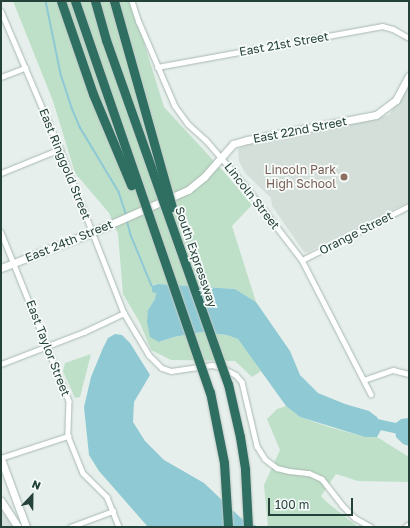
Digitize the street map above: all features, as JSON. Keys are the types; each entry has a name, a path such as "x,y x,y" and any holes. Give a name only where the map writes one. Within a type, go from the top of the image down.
{"highway":[{"path":"61,1 93,94 175,290"},
{"path":"75,1 126,155 203,371 215,414 224,464 228,527"},
{"name":"South Expressway","path":"95,1 106,40 187,264 228,384 235,411 245,470 248,527"},
{"path":"114,1 155,142 187,264"}],"street":[{"name":"Lincoln Street","path":"132,1 157,67 175,106 188,124 222,157 302,260 371,394"},
{"name":"East Ringgold Street","path":"1,11 60,149 124,313 149,355 162,368 179,371 212,365 225,369 236,376 242,382 257,446 264,459 277,468 309,473 322,478 342,505 355,518 371,527"},
{"name":"East 21st Street","path":"157,67 382,26 393,29 409,38"},
{"path":"1,77 25,68"},
{"name":"East 22nd Street","path":"138,214 188,190 204,177 233,144 376,115 396,100 409,76"},
{"path":"1,173 60,149"},
{"name":"Orange Street","path":"302,260 409,206"},
{"name":"East 24th Street","path":"1,268 138,214"},
{"name":"East Taylor Street","path":"1,232 69,401 68,436 83,473 107,497 120,527"},
{"path":"1,364 84,332 124,313"},
{"path":"364,380 393,370 409,374"},
{"path":"26,527 1,459 68,436"},
{"path":"1,500 18,527"},
{"path":"70,527 113,511"},
{"path":"405,527 409,524"}],"shaded area":[{"name":"Lincoln Park High School","path":"409,83 409,202 308,252 304,252 272,206 271,198 245,173 239,161 238,149 255,141 316,131 389,115"},
{"path":"1,508 11,523 13,527 1,527"}],"green space":[{"path":"13,1 131,1 164,107 225,173 252,205 232,226 256,302 235,289 158,284 153,285 156,293 155,299 148,310 160,342 174,337 201,332 227,335 238,339 261,371 252,377 235,361 171,360 151,350 140,323 123,294 118,234 109,213 75,173 53,101"},
{"path":"91,354 80,397 75,398 63,371 65,363"},
{"path":"286,406 300,417 329,427 365,437 377,437 409,457 409,482 358,481 336,474 321,496 358,527 268,527 264,485 280,450 267,419 277,409"}],"water":[{"path":"158,284 235,289 256,302 290,351 300,375 318,393 345,404 369,411 377,417 381,430 377,437 365,437 300,417 286,406 238,339 227,335 201,332 174,337 159,342 150,337 147,322 148,310 155,299 156,293 152,292 152,286"},
{"path":"115,334 122,335 130,343 150,375 134,402 133,422 145,441 164,460 204,483 242,519 259,527 148,527 99,471 89,455 84,407 91,377 103,348 108,338"},
{"path":"409,418 409,446 403,444 396,437 395,429 396,423 401,419"}],"waterway":[{"path":"46,1 61,74 72,108 80,127 119,192 126,214"},
{"path":"127,220 131,235 152,286"},
{"path":"367,422 409,431"}],"place":[{"name":"Lincoln Park High School","path":"344,177"}]}
